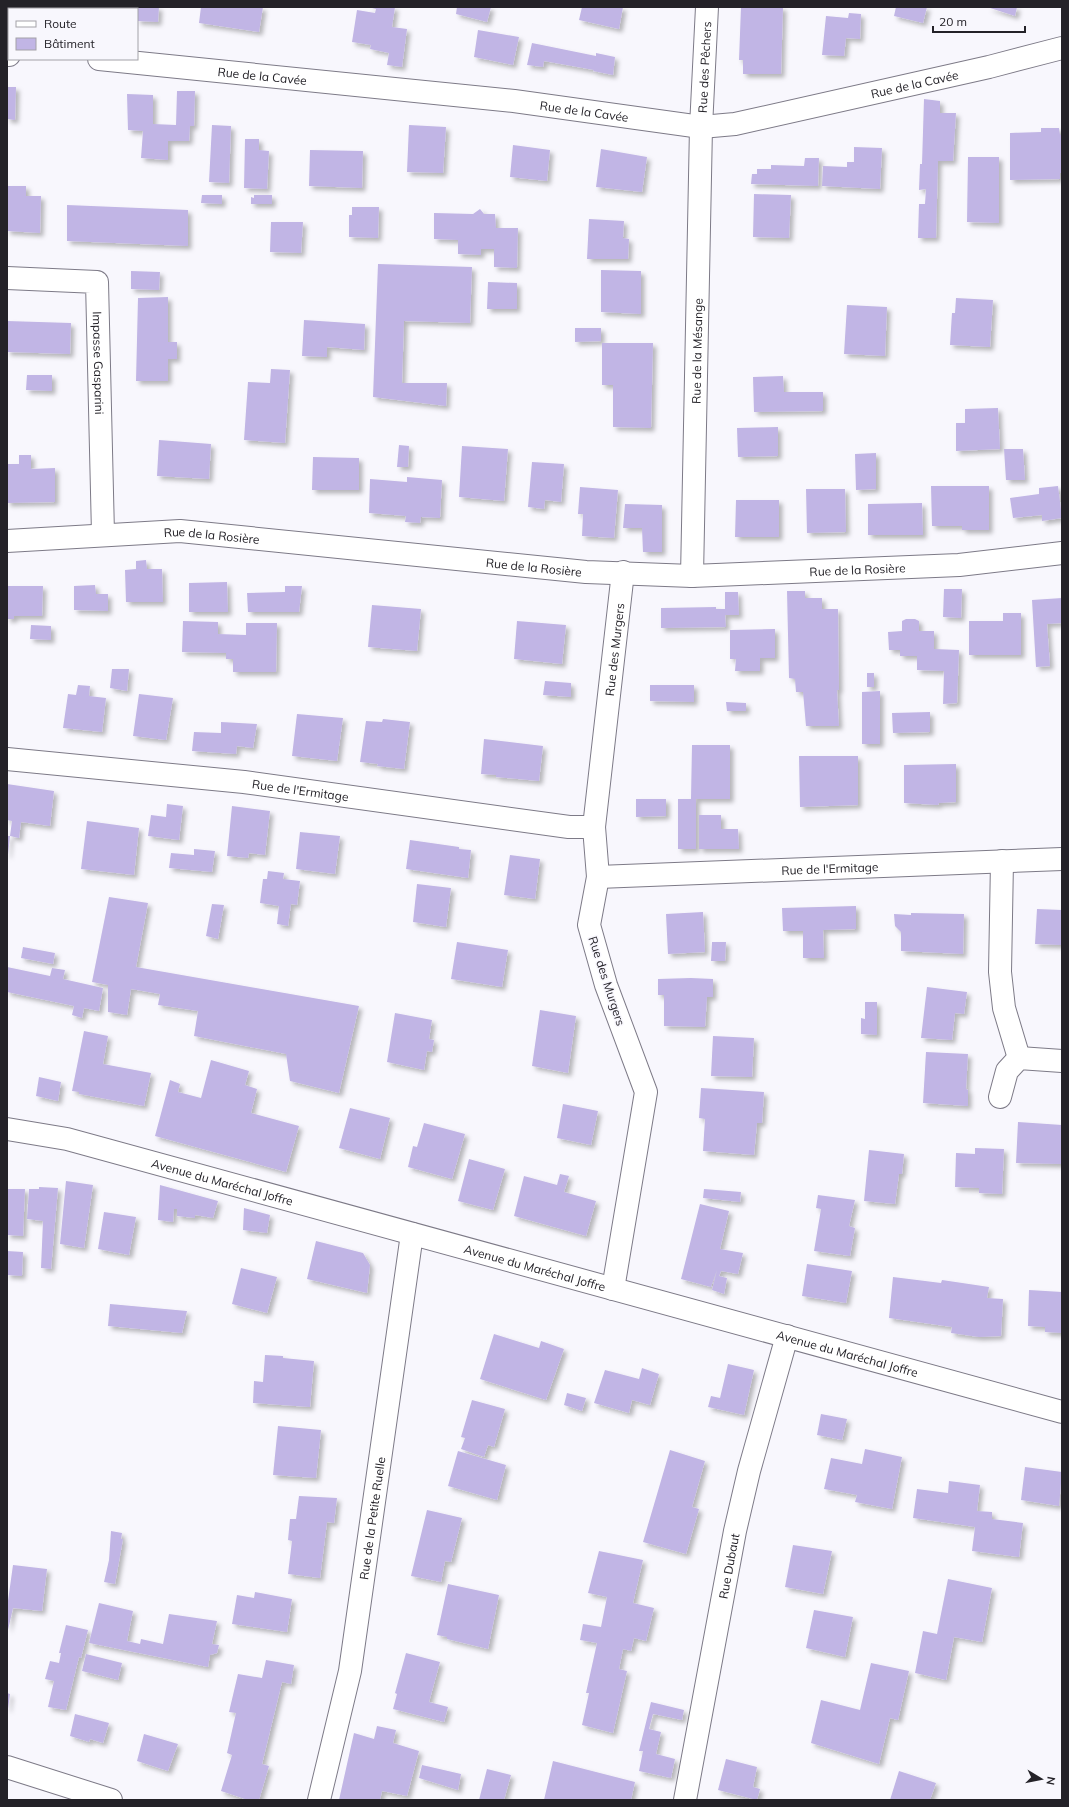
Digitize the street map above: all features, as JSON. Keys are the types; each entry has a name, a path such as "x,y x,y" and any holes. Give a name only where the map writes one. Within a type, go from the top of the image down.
{"street":[{"name":"Rue des Pêchers","path":"702,127 707,7"},
{"name":"Rue de la Cavée","path":"109,60 514,101 702,127 735,124 989,67 1062,48"},
{"name":"Rue de la Mésange","path":"692,576 702,127"},
{"name":"Impasse Gasparini","path":"7,278 97,282 103,534"},
{"name":"Rue de la Rosière","path":"7,541 180,530 586,572 623,572 692,576 959,566 1062,553"},
{"name":"Rue des Murgers","path":"613,1289 646,1092 606,985 589,925 598,877 594,827 623,572"},
{"name":"Rue de l'Ermitage","path":"7,760 244,782 569,827 594,827"},
{"name":"Rue de l'Ermitage","path":"598,877 1062,859"},
{"path":"1002,861 1000,972 1004,1008 1019,1058"},
{"path":"1019,1058 1062,1061"},
{"path":"1000,1097 1007,1071 1019,1058"},
{"name":"Avenue du Maréchal Joffre","path":"7,1129 67,1139 1062,1412"},
{"name":"Rue de la Petite Ruelle","path":"319,1800 350,1671 412,1234"},
{"name":"Rue Dubaut","path":"684,1800 735,1531 749,1471 787,1336"},
{"path":"7,1767 111,1800"}],"building":[{"path":"159,7 158,22 138,21 138,8 124,8"},
{"path":"201,7 263,7 259,32 199,23"},
{"path":"368,7 395,7 392,27 407,29 402,67 387,65 389,53 370,49 371,45 352,42 357,10 375,13 376,9"},
{"path":"457,7 491,7 487,22 456,14"},
{"path":"582,7 623,7 619,29 579,20"},
{"path":"741,7 783,7 781,74 743,74 743,60 739,60"},
{"path":"896,7 927,7 923,23 894,16"},
{"path":"987,7 1017,7 1015,16"},
{"path":"849,13 861,14 860,39 846,38 844,56 822,55 826,16 848,18"},
{"path":"478,30 519,37 513,65 474,57"},
{"path":"532,43 596,56 596,53 615,57 613,75 544,61 543,67 527,65"},
{"path":"7,87 16,87 15,120 7,119"},
{"path":"177,91 195,91 194,126 190,126 189,141 168,141 168,160 141,158 143,131 128,130 127,94 153,95 153,124 176,125"},
{"path":"924,99 940,101 940,113 956,113 953,161 938,161 936,238 918,238 919,204 925,204 926,189 919,190 920,164 922,164"},
{"path":"212,125 231,126 229,183 209,182"},
{"path":"409,125 446,127 443,173 407,172"},
{"path":"1041,128 1059,128 1060,135 1062,135 1062,173 1060,173 1060,179 1010,180 1010,133 1041,132"},
{"path":"245,139 259,139 259,150 269,151 267,189 244,188"},
{"path":"513,145 550,150 547,181 510,177"},
{"path":"854,147 882,148 880,189 822,186 823,166 847,167 847,162 854,162"},
{"path":"601,149 647,157 642,192 596,187"},
{"path":"310,150 363,151 362,188 309,186"},
{"path":"968,157 999,157 999,223 967,222"},
{"path":"805,158 819,158 818,186 751,184 752,174 757,174 757,169 771,169 771,165 804,166"},
{"path":"7,186 26,186 26,196 41,196 40,233 7,231"},
{"path":"754,194 791,195 789,238 753,237"},
{"path":"202,195 222,195 222,204 201,203"},
{"path":"254,195 272,195 272,204 251,204 251,197 254,198"},
{"path":"67,205 188,210 188,246 67,241"},
{"path":"352,207 379,207 378,238 349,237 349,215 352,215"},
{"path":"480,209 484,214 495,214 496,228 518,228 517,268 494,267 494,249 481,249 481,255 458,254 458,240 434,239 434,213 473,214"},
{"path":"589,219 624,221 623,238 629,239 628,259 587,259"},
{"path":"271,222 303,222 301,253 270,252"},
{"path":"378,264 472,267 470,323 404,321 402,383 447,383 446,406 373,397"},
{"path":"601,270 641,271 641,314 601,312"},
{"path":"131,271 160,272 159,290 131,289"},
{"path":"488,282 517,283 517,309 487,309"},
{"path":"168,297 168,342 177,342 177,359 168,359 168,381 136,381 138,298"},
{"path":"956,298 993,300 990,347 950,345 952,313 955,313"},
{"path":"847,305 887,307 885,356 844,354"},
{"path":"304,320 365,324 364,350 327,347 327,357 302,356"},
{"path":"7,321 71,323 70,354 7,352"},
{"path":"575,328 601,328 601,341 575,342"},
{"path":"602,343 653,343 651,428 613,427 613,385 602,385"},
{"path":"271,369 290,370 285,443 244,440 248,382 270,383"},
{"path":"27,375 52,375 52,391 26,390"},
{"path":"783,376 784,392 823,392 823,411 754,412 753,377"},
{"path":"998,408 1000,449 956,451 956,423 965,423 965,409"},
{"path":"778,427 778,456 738,457 737,428"},
{"path":"159,440 211,444 209,479 157,476"},
{"path":"399,445 409,446 408,467 397,467"},
{"path":"462,446 508,449 504,501 459,497"},
{"path":"1004,449 1023,449 1025,480 1006,480"},
{"path":"876,453 876,489 856,490 855,454"},
{"path":"19,455 31,455 31,469 55,468 55,502 7,503 7,464 19,464"},
{"path":"313,457 359,458 359,490 312,490"},
{"path":"532,462 564,464 561,502 545,500 544,509 528,507"},
{"path":"407,477 442,480 440,518 421,517 420,523 405,522 406,516 369,513 370,479 407,482"},
{"path":"931,486 989,486 989,530 962,530 962,526 932,526"},
{"path":"1058,486 1062,518 1042,521 1042,515 1013,518 1010,498 1039,494 1039,488"},
{"path":"580,487 618,490 614,538 582,536 583,514 578,514"},
{"path":"806,489 845,489 846,532 807,533"},
{"path":"736,500 779,500 779,537 735,537"},
{"path":"922,503 923,535 868,535 868,504"},
{"path":"625,504 662,505 662,552 643,552 642,528 623,528"},
{"path":"146,560 147,569 162,569 163,602 126,602 125,570 136,569 136,561"},
{"path":"227,582 228,612 189,612 189,583"},
{"path":"95,585 96,594 108,594 108,611 74,610 74,586"},
{"path":"7,586 43,586 42,616 14,616 14,619 7,619"},
{"path":"285,586 302,586 299,612 248,612 247,593 285,592"},
{"path":"944,589 962,589 961,618 943,617"},
{"path":"787,591 805,591 805,598 822,598 822,609 838,609 839,690 837,690 839,726 806,726 803,692 796,692 795,679 789,678"},
{"path":"725,592 738,592 739,615 725,615 726,627 661,628 661,608 716,607 716,609 725,609"},
{"path":"1062,598 1062,623 1047,624 1050,666 1036,667 1032,600"},
{"path":"372,605 421,609 417,651 368,647"},
{"path":"1003,613 1021,613 1021,655 969,655 969,621 1003,621"},
{"path":"906,619 915,619 919,621 919,631 934,631 934,649 959,650 957,703 943,704 944,671 917,670 917,656 900,656 900,650 889,650 888,632 902,631 902,621"},
{"path":"183,621 218,622 218,634 246,635 246,623 277,623 276,672 233,672 233,659 226,659 226,653 182,652"},
{"path":"517,621 566,625 562,664 514,659"},
{"path":"31,625 51,626 51,640 30,639"},
{"path":"775,629 775,658 760,658 760,671 735,671 736,659 730,659 730,630"},
{"path":"112,669 129,669 127,691 110,688"},
{"path":"867,673 874,673 874,687 867,687"},
{"path":"545,681 571,683 571,697 543,695"},
{"path":"78,685 90,686 89,696 106,698 102,732 63,728 68,694 76,695"},
{"path":"650,685 694,685 694,702 650,701"},
{"path":"880,691 880,744 862,744 862,692"},
{"path":"139,694 173,698 166,740 133,736"},
{"path":"726,702 746,703 746,711 727,711"},
{"path":"930,712 930,732 893,733 892,713"},
{"path":"297,714 343,718 337,761 292,756"},
{"path":"383,719 410,722 404,769 377,766 378,764 360,762 366,721 382,722"},
{"path":"221,722 257,724 253,748 237,746 236,754 192,751 194,732 221,733"},
{"path":"484,739 543,746 539,781 481,774"},
{"path":"692,745 730,745 730,799 696,799 696,849 678,849 678,799 691,799"},
{"path":"799,756 858,756 858,805 800,807"},
{"path":"956,764 956,802 939,803 938,805 904,803 904,765"},
{"path":"7,784 54,791 50,826 21,822 19,838 10,836 12,821 7,820"},
{"path":"636,799 666,799 666,816 636,817"},
{"path":"167,804 183,806 179,840 148,836 151,815 166,817"},
{"path":"232,806 270,811 265,855 249,853 248,858 227,856"},
{"path":"699,815 721,815 721,829 738,829 739,849 699,849"},
{"path":"87,821 139,828 134,875 81,869"},
{"path":"300,832 340,836 335,874 296,869"},
{"path":"7,836 10,836 8,855 7,855"},
{"path":"410,840 471,850 468,878 406,869"},
{"path":"194,849 215,851 212,872 169,868 171,853 194,855"},
{"path":"510,855 540,859 535,899 504,895"},
{"path":"268,871 284,873 283,879 300,881 297,905 291,904 288,926 277,924 279,906 260,903 263,879 267,879"},
{"path":"417,884 451,888 446,927 413,922"},
{"path":"109,897 148,903 136,967 359,1006 339,1093 290,1081 286,1054 194,1036 198,1011 158,1005 160,994 131,989 127,1015 108,1012 108,985 92,982"},
{"path":"212,904 224,905 218,939 206,936"},
{"path":"856,906 856,929 823,930 824,958 803,958 803,931 783,931 782,908"},
{"path":"1037,909 1062,910 1062,945 1035,944"},
{"path":"703,912 705,952 668,954 666,914"},
{"path":"911,913 964,914 963,954 901,951 901,932 895,926 894,914 911,915"},
{"path":"457,942 508,950 502,987 451,979"},
{"path":"712,942 726,942 725,961 711,961"},
{"path":"23,947 55,953 53,964 21,958"},
{"path":"7,967 50,976 52,968 65,970 63,979 103,988 99,1011 84,1008 82,1018 72,1015 74,1006 7,992"},
{"path":"658,979 713,979 713,997 707,997 705,1027 664,1026 664,995 658,995"},
{"path":"927,987 967,992 964,1014 955,1013 952,1040 921,1038"},
{"path":"865,1002 877,1002 877,1035 861,1034 861,1018 865,1019"},
{"path":"540,1010 576,1016 568,1073 532,1066"},
{"path":"395,1013 432,1020 429,1039 434,1040 432,1052 427,1051 424,1070 387,1062"},
{"path":"84,1031 108,1036 103,1064 151,1073 144,1106 79,1094 79,1092 72,1091"},
{"path":"713,1036 754,1038 752,1077 711,1076"},
{"path":"926,1052 968,1054 966,1089 968,1090 968,1106 923,1103"},
{"path":"211,1060 249,1071 245,1085 257,1089 251,1113 299,1126 286,1172 155,1136 170,1080 180,1084 178,1092 201,1098"},
{"path":"39,1077 61,1082 58,1101 36,1096"},
{"path":"701,1088 764,1092 762,1123 757,1123 754,1155 703,1151 705,1119 699,1118"},
{"path":"563,1104 598,1111 591,1145 557,1138"},
{"path":"350,1108 390,1118 380,1159 339,1148"},
{"path":"1018,1122 1062,1125 1062,1164 1016,1163"},
{"path":"424,1123 465,1134 452,1179 408,1167 413,1146 417,1147"},
{"path":"975,1148 1004,1149 1002,1194 979,1193 979,1188 955,1187 956,1153 975,1154"},
{"path":"869,1150 904,1154 902,1174 899,1174 895,1204 864,1201"},
{"path":"469,1159 505,1169 493,1210 458,1201"},
{"path":"560,1174 569,1176 564,1192 596,1201 586,1236 514,1216 524,1176 557,1185"},
{"path":"66,1181 93,1185 84,1248 60,1244"},
{"path":"160,1185 218,1201 213,1218 195,1215 195,1218 177,1216 177,1209 174,1209 173,1222 158,1220"},
{"path":"39,1187 58,1188 51,1269 41,1268 43,1221 27,1219 29,1189 39,1189"},
{"path":"7,1189 25,1189 23,1236 7,1235"},
{"path":"704,1189 741,1192 740,1202 703,1198"},
{"path":"818,1195 855,1200 849,1226 855,1228 850,1256 814,1251 821,1209 816,1208"},
{"path":"700,1204 729,1211 720,1249 743,1253 738,1274 721,1271 719,1276 727,1278 724,1294 712,1290 717,1270 711,1287 681,1279"},
{"path":"244,1208 270,1215 267,1233 243,1230"},
{"path":"104,1212 136,1217 129,1255 98,1249"},
{"path":"316,1241 363,1253 370,1265 367,1293 307,1279"},
{"path":"7,1251 23,1252 22,1276 7,1275"},
{"path":"807,1264 852,1271 846,1303 802,1296"},
{"path":"241,1268 277,1277 267,1313 232,1304"},
{"path":"893,1277 941,1283 942,1280 989,1287 987,1298 1003,1299 1001,1336 979,1337 951,1333 952,1327 889,1318"},
{"path":"1029,1290 1062,1292 1062,1333 1045,1332 1045,1327 1028,1326"},
{"path":"110,1304 187,1311 182,1333 108,1326"},
{"path":"494,1334 539,1348 541,1341 564,1349 546,1400 480,1379"},
{"path":"265,1355 314,1361 310,1407 253,1403 254,1381 263,1382"},
{"path":"728,1364 754,1370 744,1415 708,1407 711,1396 720,1398"},
{"path":"642,1368 659,1374 650,1405 632,1400 629,1413 594,1403 605,1370 639,1379"},
{"path":"567,1393 586,1398 582,1411 564,1405"},
{"path":"472,1400 505,1409 494,1447 488,1445 484,1457 461,1449 465,1438 461,1437"},
{"path":"821,1414 847,1419 842,1440 817,1435"},
{"path":"278,1426 321,1430 316,1478 273,1475"},
{"path":"865,1449 902,1457 892,1509 855,1502 857,1495 824,1489 831,1458 862,1464"},
{"path":"670,1450 705,1461 692,1507 699,1509 686,1554 643,1542"},
{"path":"458,1451 506,1465 497,1500 448,1486"},
{"path":"1025,1467 1062,1472 1059,1506 1021,1500"},
{"path":"949,1481 980,1485 977,1511 992,1512 992,1519 1023,1523 1019,1557 972,1551 975,1527 913,1518 917,1489 948,1493"},
{"path":"299,1496 337,1498 334,1523 327,1522 320,1578 288,1574 292,1541 288,1540 290,1519 296,1519"},
{"path":"427,1510 462,1518 451,1562 445,1561 441,1582 411,1576"},
{"path":"111,1531 122,1533 121,1539 123,1539 115,1584 104,1582 109,1560"},
{"path":"793,1545 832,1551 823,1594 785,1587"},
{"path":"599,1551 643,1560 633,1603 654,1608 646,1641 634,1638 631,1651 623,1649 619,1669 627,1671 613,1733 582,1725 589,1693 586,1693 597,1643 580,1640 583,1624 601,1627 607,1597 588,1593"},
{"path":"13,1565 47,1569 42,1611 13,1608 8,1630 7,1608"},
{"path":"948,1579 992,1588 982,1642 954,1637 946,1680 915,1673 923,1631 937,1634"},
{"path":"448,1584 499,1595 488,1649 447,1639 447,1637 437,1635"},
{"path":"255,1592 292,1599 287,1632 232,1624 237,1595 254,1598"},
{"path":"99,1603 133,1611 127,1641 140,1644 141,1639 163,1644 169,1614 217,1621 212,1644 219,1645 217,1653 210,1655 208,1667 89,1643"},
{"path":"814,1610 853,1617 845,1657 806,1648"},
{"path":"66,1625 88,1630 81,1658 79,1657 66,1710 48,1707 54,1681 45,1679 50,1661 59,1663 61,1653 59,1653"},
{"path":"406,1653 440,1662 429,1702 448,1707 444,1722 393,1709 397,1694 395,1693"},
{"path":"86,1654 122,1663 118,1680 82,1671"},
{"path":"266,1660 294,1665 291,1684 282,1682 262,1764 269,1766 259,1800 248,1800 221,1791 232,1755 227,1753 236,1713 229,1712 238,1674 262,1678"},
{"path":"871,1663 909,1671 898,1720 890,1718 879,1764 811,1743 821,1700 860,1710"},
{"path":"7,1693 10,1694 8,1709 7,1709"},
{"path":"651,1702 684,1710 682,1720 653,1714 649,1729 661,1732 656,1754 675,1759 671,1778 639,1771 643,1751 639,1751"},
{"path":"75,1714 109,1723 103,1743 90,1739 89,1742 70,1736"},
{"path":"377,1726 396,1730 393,1743 419,1751 407,1796 382,1791 380,1800 339,1800 354,1733 374,1739"},
{"path":"144,1734 178,1744 168,1771 137,1761"},
{"path":"726,1759 757,1767 753,1787 760,1789 757,1800 718,1790"},
{"path":"553,1761 635,1782 631,1800 544,1800"},
{"path":"422,1765 461,1774 458,1790 419,1778"},
{"path":"487,1769 511,1775 504,1800 479,1800"},
{"path":"899,1771 936,1783 930,1800 890,1800"}]}
